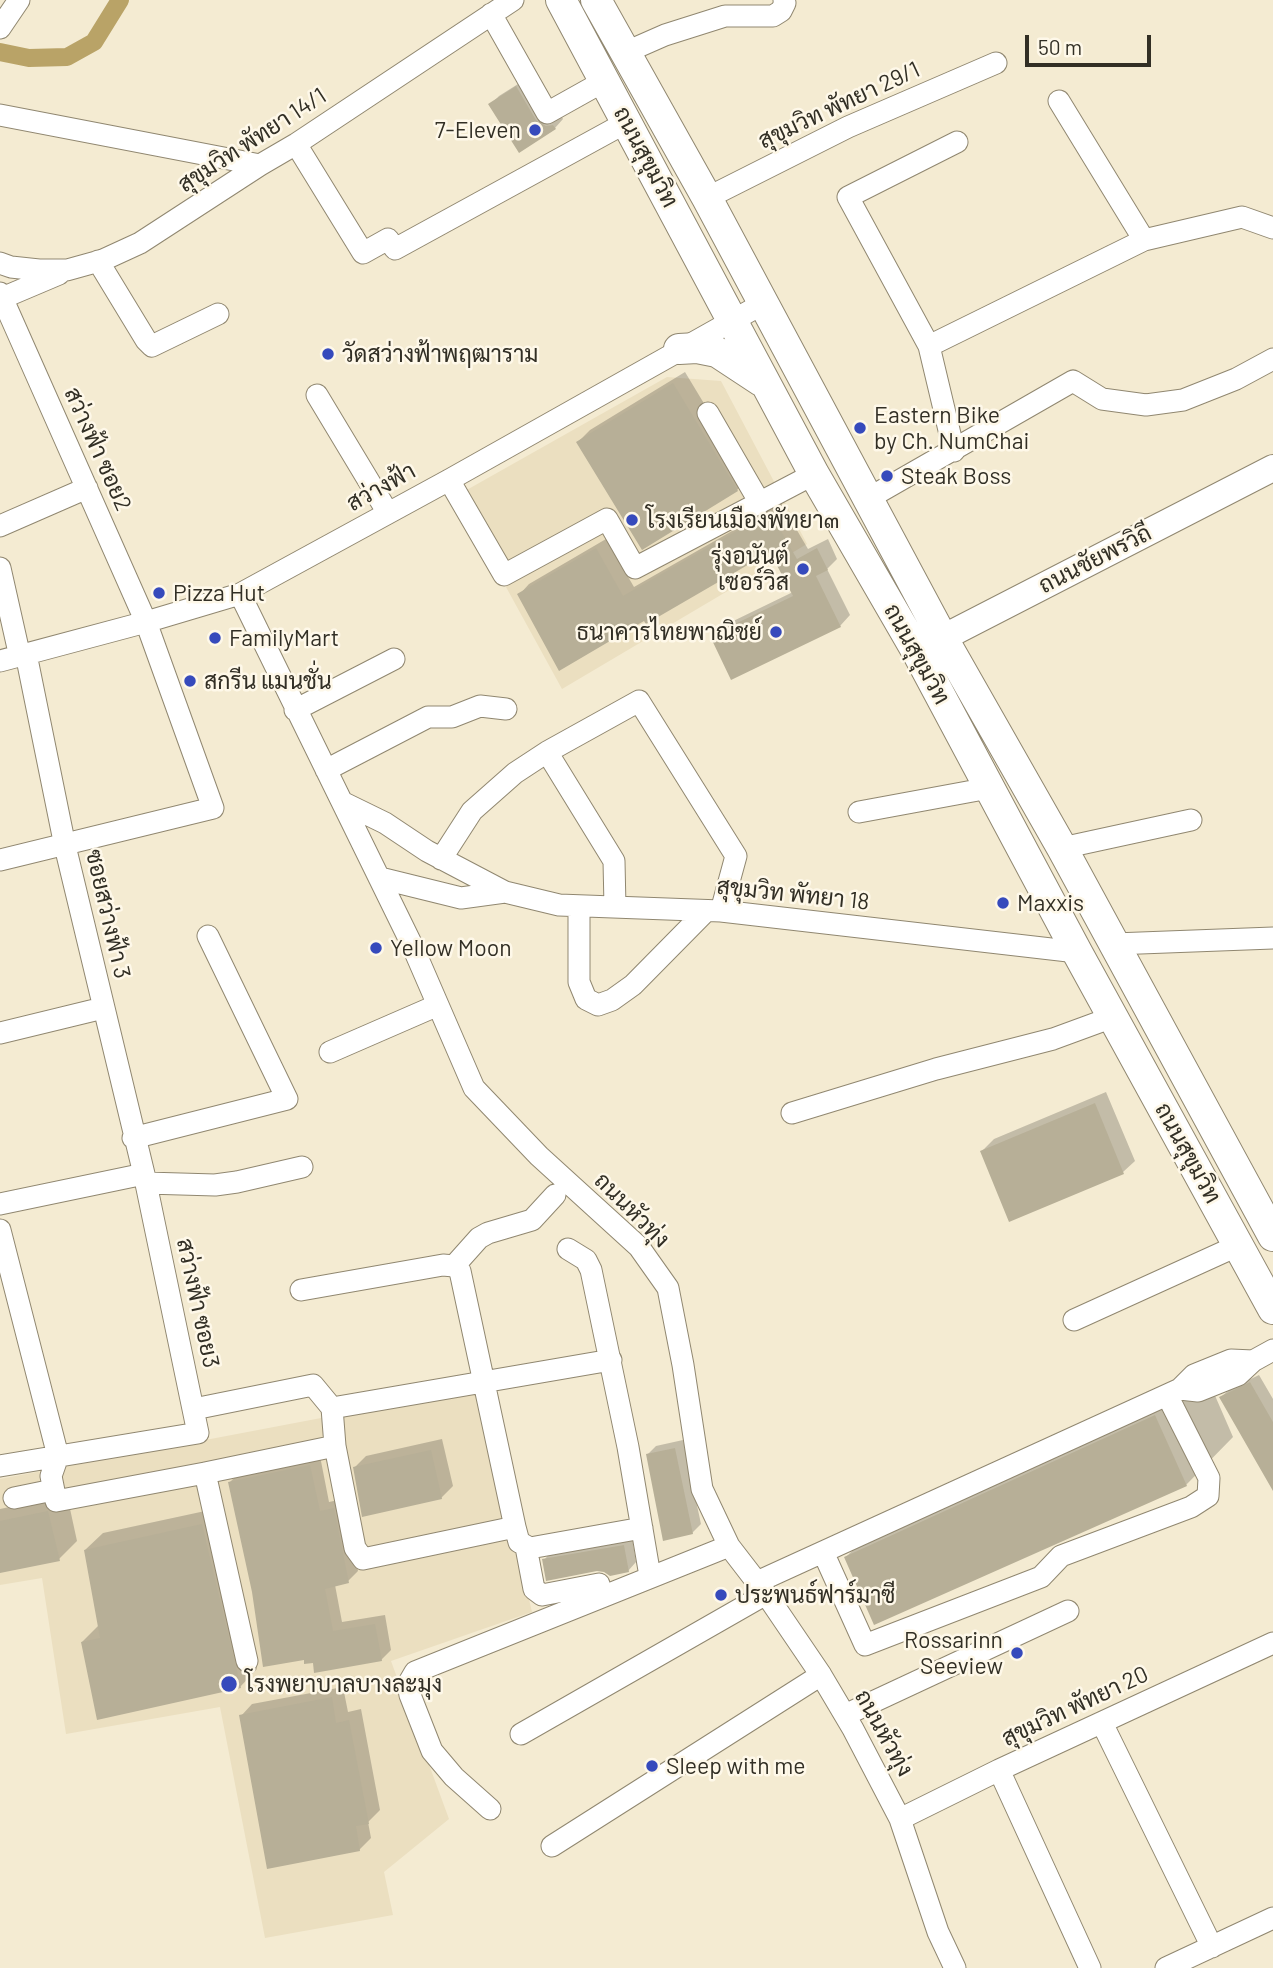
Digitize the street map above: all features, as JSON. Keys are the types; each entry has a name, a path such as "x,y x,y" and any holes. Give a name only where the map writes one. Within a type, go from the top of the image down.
{"highway":[{"name":"ถนนสุขุมวิท","path":"561,0 814,474 930,645 1062,848 1273,1236"},
{"name":"ถนนสุขุมวิท","path":"596,0 707,198 869,498 989,788 1273,1309"},
{"path":"679,349 697,348 718,352 766,385"}],"main road":[{"name":"ถนนชัยพรวิถี","path":"930,645 1273,468"}],"street":[{"path":"0,28 19,0"},
{"name":"สุขุมวิท พัทยา 14/1","path":"0,263 39,270 67,270 98,261 140,243 260,164 296,144 513,0"},
{"path":"624,52 665,35 725,16 773,16 781,11 784,0"},
{"path":"491,14 547,113 606,80"},
{"name":"สุขุมวิท พัทยา 29/1","path":"707,198 848,127 996,63"},
{"path":"1059,101 1144,240"},
{"path":"0,115 260,164"},
{"path":"296,144 363,253 388,239 396,249 627,121"},
{"path":"954,451 929,346 848,197 957,142"},
{"path":"216,156 227,170 222,189"},
{"path":"929,346 1144,240 1242,217 1273,228"},
{"path":"98,261 152,346 218,314"},
{"path":"1,297 67,270"},
{"name":"สว่างฟ้า ซอย2","path":"1,297 146,622 213,808 65,846"},
{"name":"สว่างฟ้า","path":"15,657 240,594 764,303"},
{"path":"869,498 1073,381 1102,400 1146,405 1183,400 1236,379 1273,359"},
{"path":"317,395 388,513"},
{"path":"708,413 760,503"},
{"path":"449,480 504,575 607,519 635,568 814,474"},
{"path":"0,526 87,488"},
{"name":"ซอยสว่างฟ้า 3","path":"0,568 15,657 65,846 145,1179"},
{"name":"ถนนหัวทุ่ง","path":"240,594 380,878 474,1088 539,1156 639,1247 668,1288 702,1489 729,1546 821,1675 900,1819 938,1932 955,1968"},
{"path":"295,710 394,659"},
{"path":"441,859 472,811 515,773 639,701 736,856 713,911 632,985 612,1000 598,1005 586,999 579,982 579,906"},
{"path":"326,770 428,717 452,717 481,706 506,709"},
{"path":"547,752 614,861 615,908"},
{"path":"859,812 989,788"},
{"name":"สุขุมวิท พัทยา 18","path":"342,802 385,823 441,859 505,892 559,905 713,911 1077,952"},
{"path":"1062,848 1191,820"},
{"path":"0,860 65,846"},
{"name":"สุขุมวิท พัทยา 18","path":"380,878 461,898 505,892"},
{"path":"134,1138 287,1099 208,936"},
{"path":"1114,944 1273,938"},
{"path":"330,1052 438,1005"},
{"path":"0,1033 103,1008"},
{"path":"792,1114 936,1069 1053,1040 1113,1017"},
{"path":"0,1204 145,1179 215,1185 302,1167"},
{"name":"สว่างฟ้า ซอย3","path":"58,1456 198,1433 145,1179"},
{"path":"454,1266 479,1238 532,1220 555,1195"},
{"path":"0,1230 58,1456 51,1476 55,1496"},
{"path":"1074,1320 1239,1245"},
{"path":"568,1249 589,1264 611,1360 650,1576"},
{"path":"301,1290 429,1267 454,1266 460,1271 463,1280 519,1542 526,1547 545,1547 642,1528"},
{"path":"521,1734 823,1552 1173,1392 1198,1391 1238,1375 1253,1361 1273,1350"},
{"path":"332,1408 611,1360"},
{"path":"194,1409 313,1385 332,1408 335,1446 355,1549 363,1559 515,1527"},
{"path":"823,1552 865,1645 1041,1577 1061,1556 1191,1507 1208,1496 1209,1478 1173,1392"},
{"path":"14,1498 55,1496 205,1473 335,1446"},
{"path":"0,1466 58,1456"},
{"path":"205,1473 247,1661"},
{"path":"490,1809 454,1777 432,1751 410,1695 410,1678 415,1672 729,1546"},
{"path":"526,1547 534,1588 542,1595 599,1584"},
{"path":"845,1715 1068,1611"},
{"name":"สุขุมวิท พัทยา 20","path":"900,1819 1273,1643"},
{"path":"552,1846 821,1675"},
{"path":"1102,1723 1212,1947"},
{"path":"999,1770 1090,1968"},
{"path":"1166,1968 1273,1918"}],"shaded area":[{"name":"โรงเรียนเมืองพัทยา๓","path":"667,377 721,381 807,544 562,689 456,496"},
{"name":"โรงพยาบาลบางละมุง","path":"479,1388 532,1612 391,1661 449,1819 384,1872 393,1915 265,1938 220,1707 66,1734 42,1578 0,1585 0,1479"}],"building":[{"path":"516,86 536,120 546,126 553,125 556,129 519,153 488,104"},
{"path":"673,383 738,491 642,550 576,442"},
{"path":"770,512 797,559 817,548 828,570 816,576 841,627 731,680 710,636 793,596 770,552 559,671 517,594 596,548 623,596"},
{"path":"1095,1103 1124,1174 1009,1222 980,1151"},
{"path":"1250,1382 1273,1422 1273,1491 1219,1397"},
{"path":"1155,1415 1187,1486 874,1625 844,1557"},
{"path":"675,1448 693,1534 663,1541 646,1454"},
{"path":"431,1450 442,1499 362,1517 353,1467"},
{"path":"310,1465 320,1511 334,1508 349,1583 325,1589 333,1631 375,1624 382,1661 314,1673 313,1663 304,1664 304,1660 263,1667 252,1592 228,1482"},
{"path":"48,1511 60,1561 0,1573 0,1521"},
{"path":"202,1524 241,1688 97,1720 81,1642 100,1638 84,1550"},
{"path":"624,1545 629,1572 610,1576 597,1571 546,1581 542,1559"},
{"path":"332,1697 336,1723 349,1720 369,1824 356,1826 360,1851 267,1869 239,1715"}],"waterway":[{"path":"0,52 29,58 67,57 94,42 120,0"}],"place":[{"name":"7-Eleven","path":"535,130"},
{"name":"วัดสว่างฟ้าพฤฒาราม","path":"328,354"},
{"name":"Eastern Bike by Ch. NumChai","path":"860,428"},
{"name":"Steak Boss","path":"887,476"},
{"name":"โรงเรียนเมืองพัทยา๓","path":"632,520"},
{"name":"รุ่งอนันต์ เซอร์วิส","path":"803,569"},
{"name":"Pizza Hut","path":"159,593"},
{"name":"ธนาคารไทยพาณิชย์","path":"776,632"},
{"name":"FamilyMart","path":"215,638"},
{"name":"สกรีน แมนชั่น","path":"190,681"},
{"name":"Maxxis","path":"1003,903"},
{"name":"Yellow Moon","path":"376,948"},
{"name":"ประพนธ์ฟาร์มาซี","path":"721,1595"},
{"name":"Rossarinn Seeview","path":"1017,1653"},
{"name":"โรงพยาบาลบางละมุง","path":"229,1684"},
{"name":"Sleep with me","path":"652,1766"}]}
